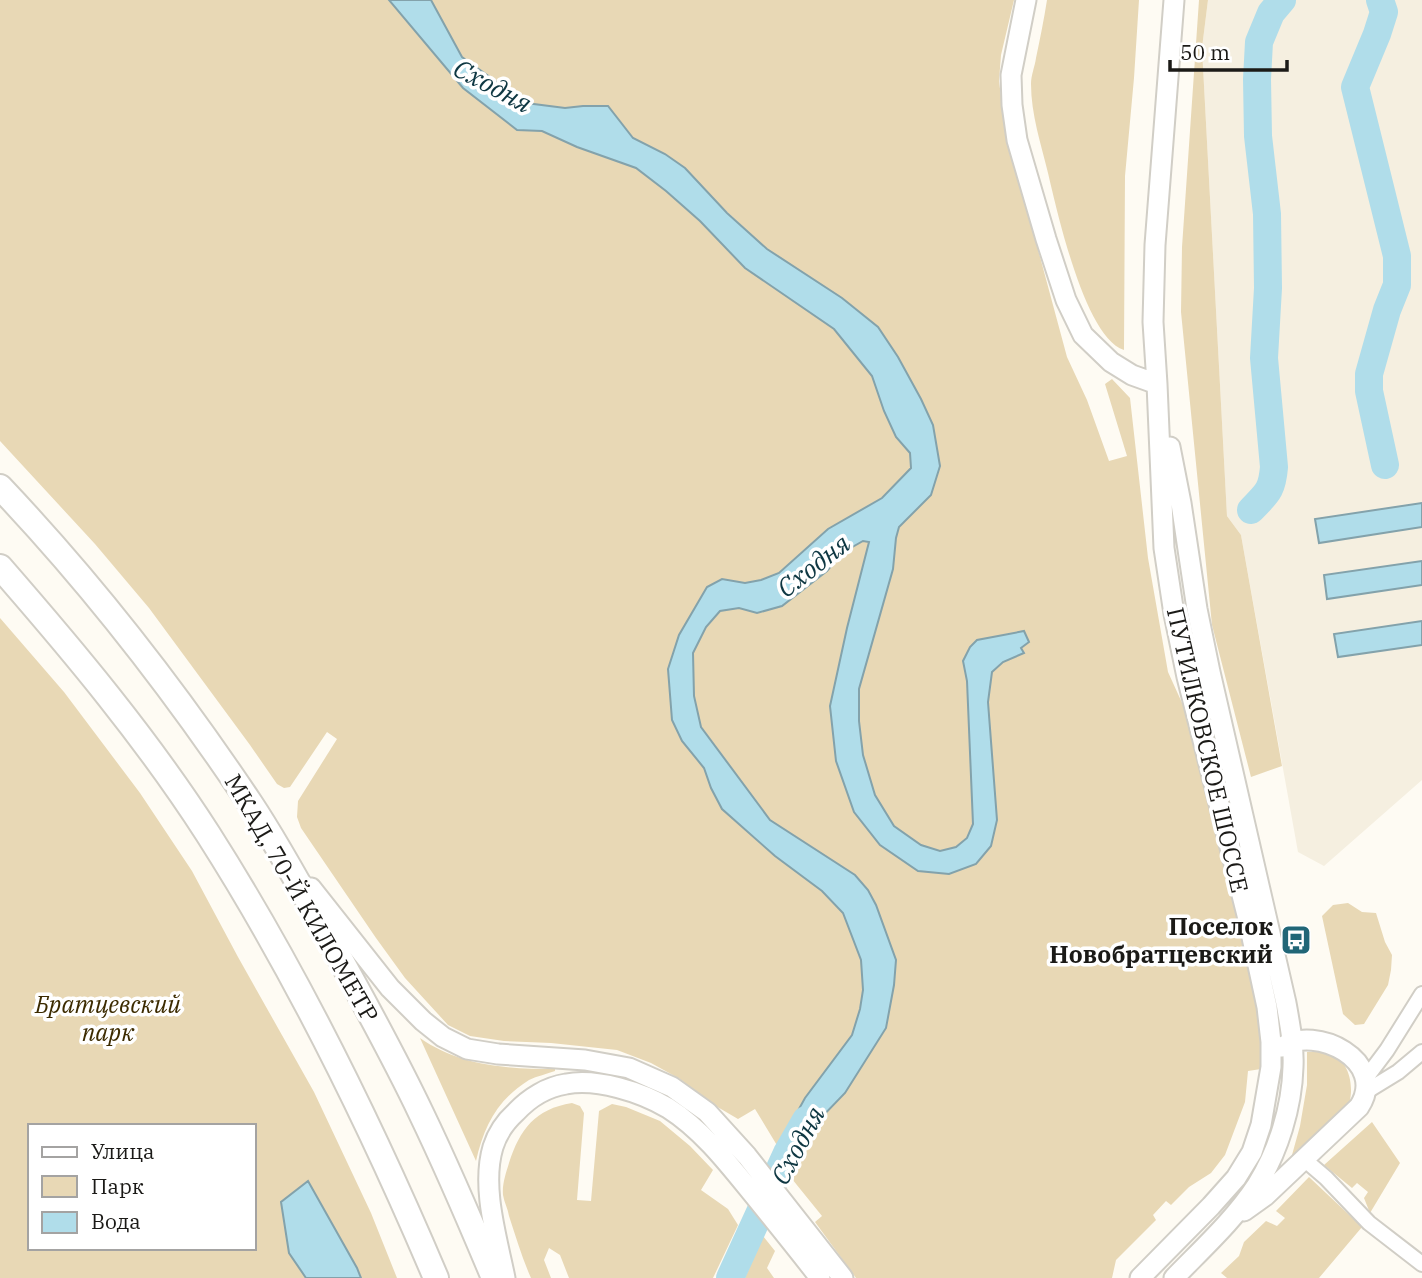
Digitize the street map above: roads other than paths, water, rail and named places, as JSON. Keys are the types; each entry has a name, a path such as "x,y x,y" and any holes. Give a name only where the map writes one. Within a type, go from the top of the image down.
{"highway":[{"name":"МКАД, 70-Й КИЛОМЕТР","path":"0,487 111,614 177,700 251,804 298,882 388,1047 422,1114 494,1278"},
{"name":"МКАД, 70-Й КИЛОМЕТР","path":"0,566 76,654 136,731 208,834 268,933 332,1052 373,1135 436,1278"}],"main road":[{"path":"1026,0 1011,75 1012,105 1017,141 1066,300 1083,335 1111,362 1157,384 1153,322 1155,245 1174,0"},
{"name":"ПУТИЛКОВСКОЕ ШОССЕ","path":"1157,384 1181,503 1197,609 1293,1041 1290,1099 1271,1159 1256,1185 1226,1224 1174,1278"},
{"name":"ПУТИЛКОВСКОЕ ШОССЕ","path":"1140,1278 1236,1178 1252,1152 1261,1125 1272,1067 1267,1007 1248,919 1187,677 1174,614 1164,548 1157,384"},
{"path":"269,834 390,988 443,1037 467,1049 498,1055 585,1060 629,1068 672,1087 707,1112 747,1156 843,1278"},
{"path":"1226,1224 1265,1196 1359,1107 1367,1084 1359,1064 1335,1046 1323,1042 1293,1041 1284,1045 1276,1053 1272,1067"},
{"path":"505,1278 490,1204 489,1174 493,1146 506,1121 523,1104 543,1091 566,1083 594,1083 629,1090 667,1108 714,1147 820,1278"}],"street":[{"path":"1367,1084 1422,994"},
{"path":"1367,1084 1398,1072 1422,1052"},
{"path":"1305,1160 1369,1223 1422,1264"}],"water":[{"path":"389,0 431,0 462,57 526,103 565,108 608,106 633,138 665,154 685,168 727,213 767,249 842,298 878,327 898,357 933,425 940,466 931,495 899,527 893,569 859,689 859,721 863,755 875,795 894,826 921,845 940,851 956,847 967,838 973,824 967,681 963,661 970,647 977,640 1024,631 1029,642 1021,648 1024,653 1003,662 992,672 988,702 997,820 991,846 976,864 949,874 918,871 880,845 854,812 836,761 830,706 869,542 863,541 842,553 827,571 782,606 757,613 739,608 720,611 706,627 693,653 694,696 701,727 770,820 855,875 868,890 896,960 886,1028 845,1093 814,1125 795,1160 778,1147 805,1098 852,1035 863,990 861,960 843,913 822,891 775,856 722,809 704,768 682,741 672,720 668,669 679,635 707,587 722,579 745,583 779,573 828,529 882,498 911,468 910,453 896,437 872,376 834,329 745,268 700,221 636,168 542,131 517,130 463,88"},
{"path":"1422,503 1422,527 1319,543 1315,519"},
{"path":"1422,561 1422,585 1327,599 1324,575"},
{"path":"1422,621 1422,645 1338,657 1334,634"},
{"path":"308,1181 361,1278 306,1278 289,1253 281,1202"}],"waterway":[{"path":"1251,510 1268,491 1274,467 1264,358 1268,288 1267,214 1258,136 1259,42 1271,13 1282,0"},
{"path":"1380,0 1384,12 1355,87 1397,256 1397,285 1369,374 1369,391 1385,465"},
{"name":"Сходня","path":"730,1278 787,1153 806,1120"}],"place":[{"name":"Поселок Новобратцевский","path":"1296,940"}],"park label":[{"name":"Братцевский парк","path":"108,1018"}]}
